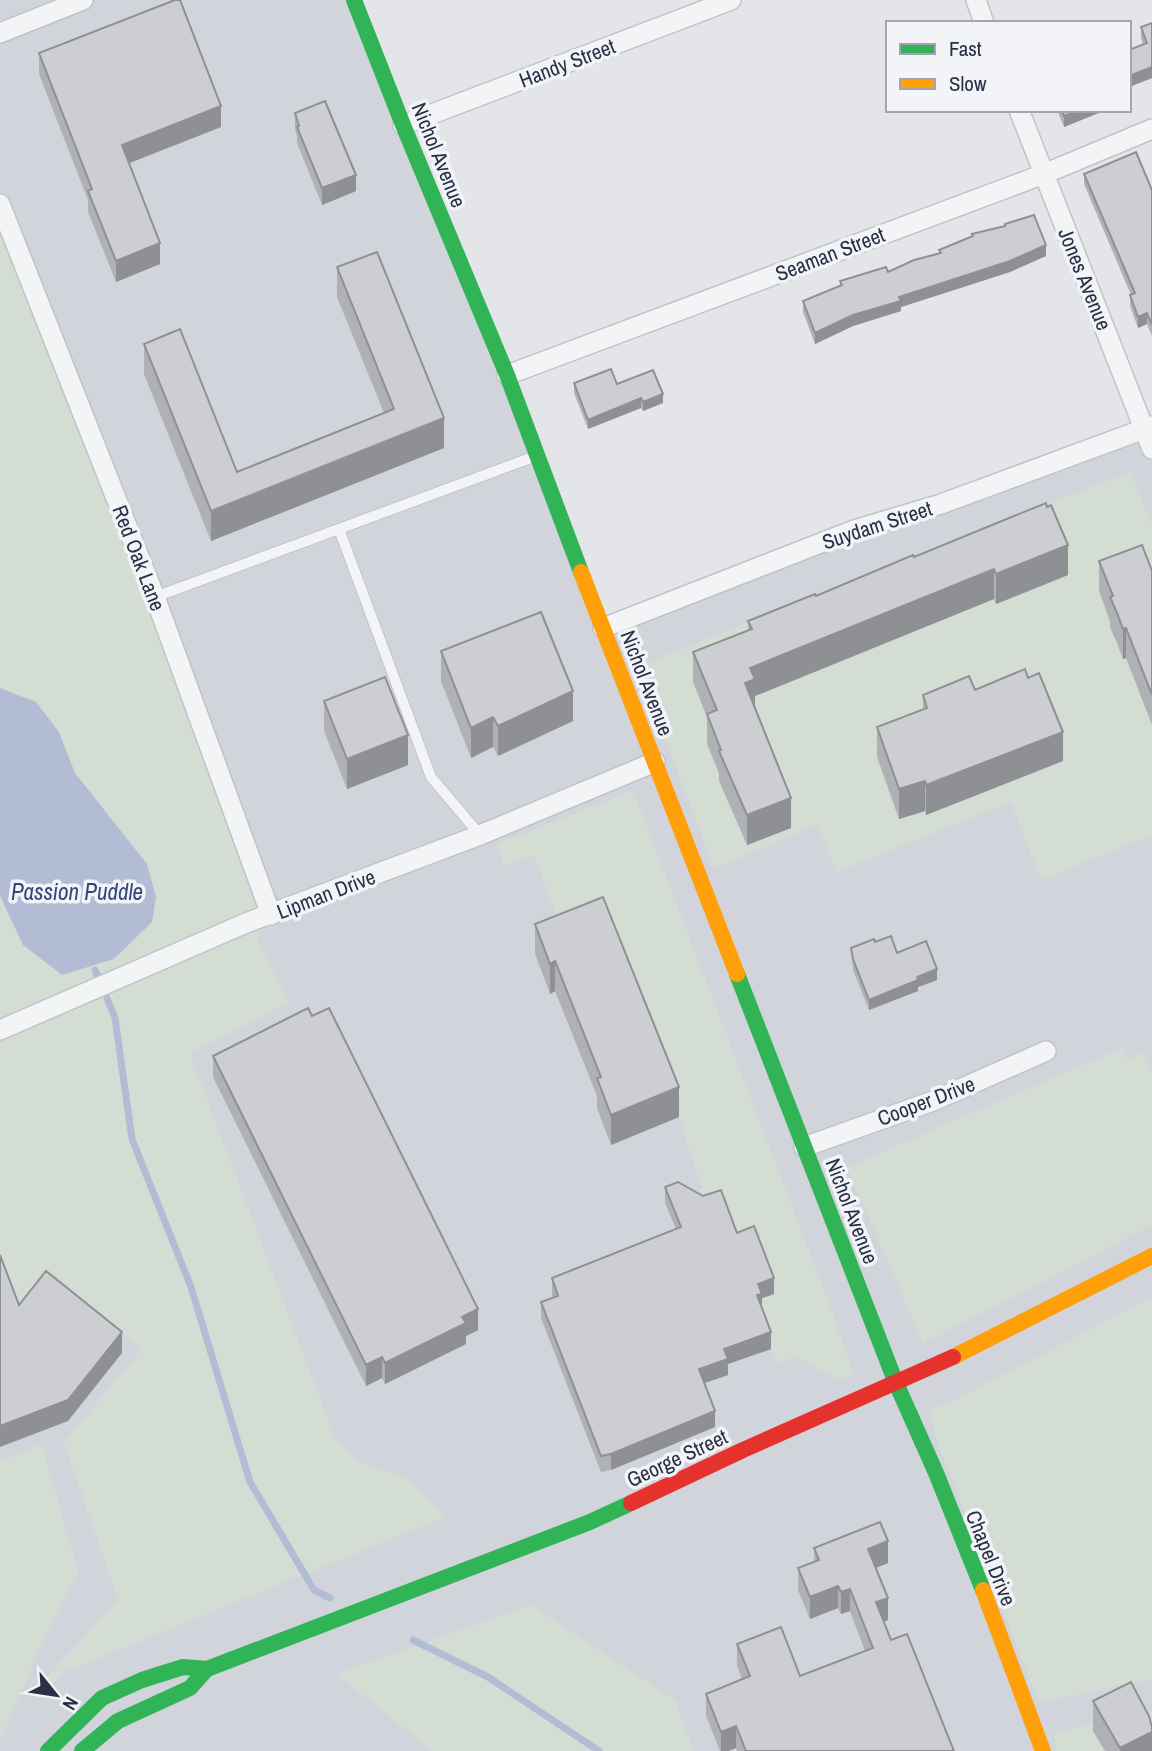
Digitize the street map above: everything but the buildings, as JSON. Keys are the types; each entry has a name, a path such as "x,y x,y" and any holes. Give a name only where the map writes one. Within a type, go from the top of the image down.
{"street":[{"path":"0,33 83,0"},
{"name":"Nichol Avenue","path":"354,0 403,125 508,375 536,456 896,1383"},
{"name":"Handy Street","path":"403,125 731,0"},
{"path":"976,0 983,21"},
{"name":"Jones Avenue","path":"1020,112 1148,427 1152,449"},
{"name":"Seaman Street","path":"508,375 1044,174 1152,129"},
{"name":"Red Oak Lane","path":"0,204 155,597 271,915"},
{"name":"Suydam Street","path":"603,628 854,530 941,503 1148,427"},
{"name":"Lipman Drive","path":"0,1030 246,923 480,835 655,762"},
{"name":"Cooper Drive","path":"804,1146 933,1101 1046,1051"},
{"name":"George Street","path":"48,1751 102,1698 142,1680 183,1667 207,1669 590,1522 743,1450 927,1370 1152,1256"},
{"name":"Chapel Drive","path":"896,1383 912,1416 987,1603 1043,1751"},
{"name":"George Street","path":"82,1751 118,1721 190,1688 207,1669"}],"lane":[{"path":"155,597 536,456"},
{"path":"339,529 431,777 480,835"}],"shaded area":[{"path":"0,0 355,0 603,627 1145,429 1152,449 1152,1751 0,1751"},
{"path":"0,207 267,919 257,940 289,1002 190,1054 335,1438 360,1462 406,1478 445,1517 65,1672 42,1694 38,1687 118,1600 64,1442 142,1349 49,1270 19,1308 0,1263"},
{"path":"1131,472 1152,526 1152,835 1041,880 1011,802 837,872 817,825 714,868 638,667 940,544"},
{"path":"633,790 829,1303 854,1376 839,1381 797,1356 776,1364 771,1349 678,1198 702,1188 679,1117 567,942 534,856 504,865 497,844"},
{"path":"1123,1048 1127,1059 1144,1053 1152,1071 1152,1225 923,1344 847,1167"},
{"path":"1152,1297 1152,1679 1039,1703 936,1439 929,1410 953,1401"},
{"path":"42,1444 78,1572 0,1740 0,1462"},
{"path":"531,1605 675,1700 694,1751 432,1751 337,1674"},
{"path":"1152,1711 1152,1751 1056,1751 1054,1734"}],"water":[{"name":"Passion Puddle","path":"0,688 36,702 59,732 75,773 147,864 156,897 152,922 114,959 62,975 23,945 0,896"}],"waterway":[{"path":"95,970 97,975"},
{"path":"107,998 115,1018 132,1139 191,1287 250,1482 314,1590 330,1598"},
{"path":"413,1640 488,1677 599,1751"}],"traffic: fast":[{"path":"354,0 507,375 581,572"},
{"path":"737,974 896,1383 983,1590"},
{"path":"82,1751 118,1721 190,1688 207,1669 590,1522 631,1503"},
{"path":"48,1751 102,1698 142,1680 183,1667 207,1669"}],"traffic: slow":[{"path":"581,572 737,974"},
{"path":"953,1357 1152,1256"},
{"path":"983,1590 1043,1751"}],"traffic: jam":[{"path":"631,1503 953,1357"}]}
